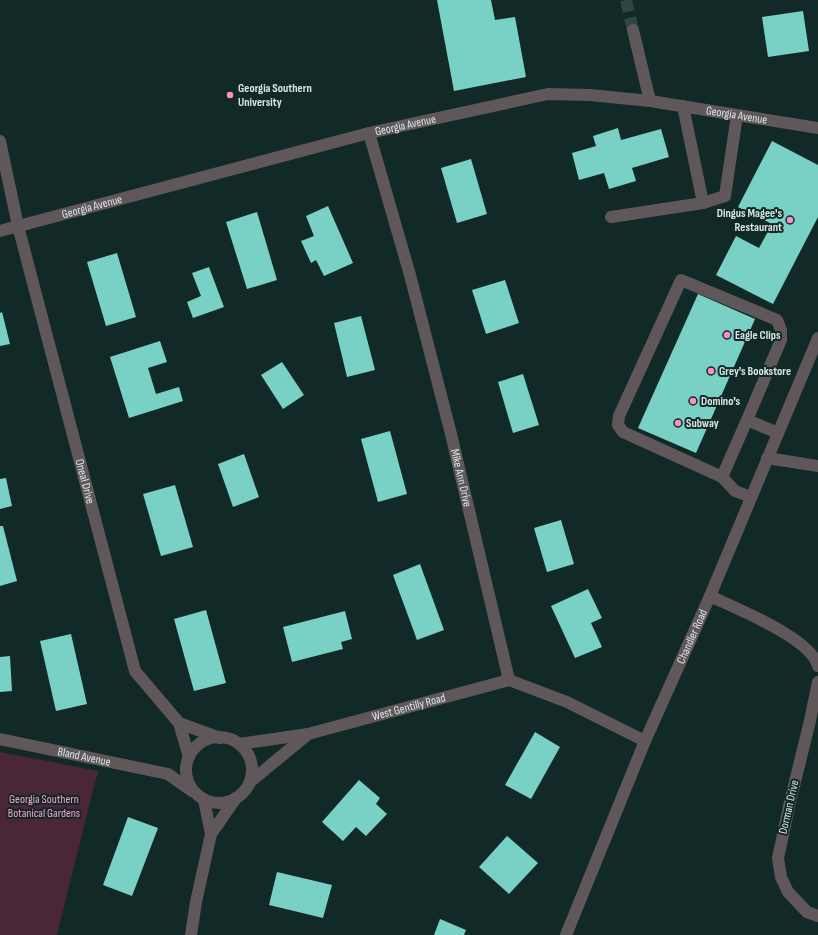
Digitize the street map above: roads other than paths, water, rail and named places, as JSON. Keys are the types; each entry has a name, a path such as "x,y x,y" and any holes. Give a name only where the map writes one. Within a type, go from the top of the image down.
{"street":[{"path":"633,30 650,101"},
{"name":"Georgia Avenue","path":"0,231 369,133 548,94 590,95 650,101 818,128"},
{"path":"683,106 703,203"},
{"path":"611,217 703,203 725,196 737,115"},
{"name":"Mike Ann Drive","path":"369,133 410,275 451,434 509,680"},
{"name":"Oneal Drive","path":"0,141 5,187 18,226 134,671 179,723 188,759"},
{"path":"722,477 781,340 781,330 777,320 681,280 618,416 618,425 623,432 722,477 735,491 751,497"},
{"name":"Chandler Road","path":"566,935 645,740 710,596 818,338"},
{"path":"747,420 778,433"},
{"path":"767,458 818,466"},
{"path":"710,596 787,633 806,648 817,661 818,666"},
{"path":"509,680 567,702 645,740"},
{"name":"West Gentilly Road","path":"220,738 239,744 308,734 509,680"},
{"name":"Dorman Drive","path":"818,682 810,725 790,802 778,858 781,877 788,892 806,912 818,916"},
{"name":"Oneal Drive","path":"179,723 220,738"},
{"name":"West Gentilly Road","path":"191,935 196,902 211,834 237,798 245,791 250,782 308,734"},
{"path":"168,774 188,759 192,751 200,743 210,739 220,738"},
{"name":"Bland Avenue","path":"0,740 168,774 200,797"},
{"path":"239,744 246,752 250,761 252,772 250,782"},
{"name":"West Gentilly Road","path":"188,759 186,773 188,784 200,797 211,834"},
{"path":"200,797 215,803 226,802 237,798"}],"tunnel":[{"path":"626,0 633,30"}],"place":[{"name":"Georgia Southern University","path":"230,95"},
{"name":"Dingus Magee's Restaurant","path":"790,220"},
{"name":"Eagle Clips","path":"727,335"},
{"name":"Grey's Bookstore","path":"711,371"},
{"name":"Domino's","path":"693,401"},
{"name":"Subway","path":"678,423"}],"park label":[{"name":"Georgia Southern Botanical Gardens","path":"44,806"}]}
